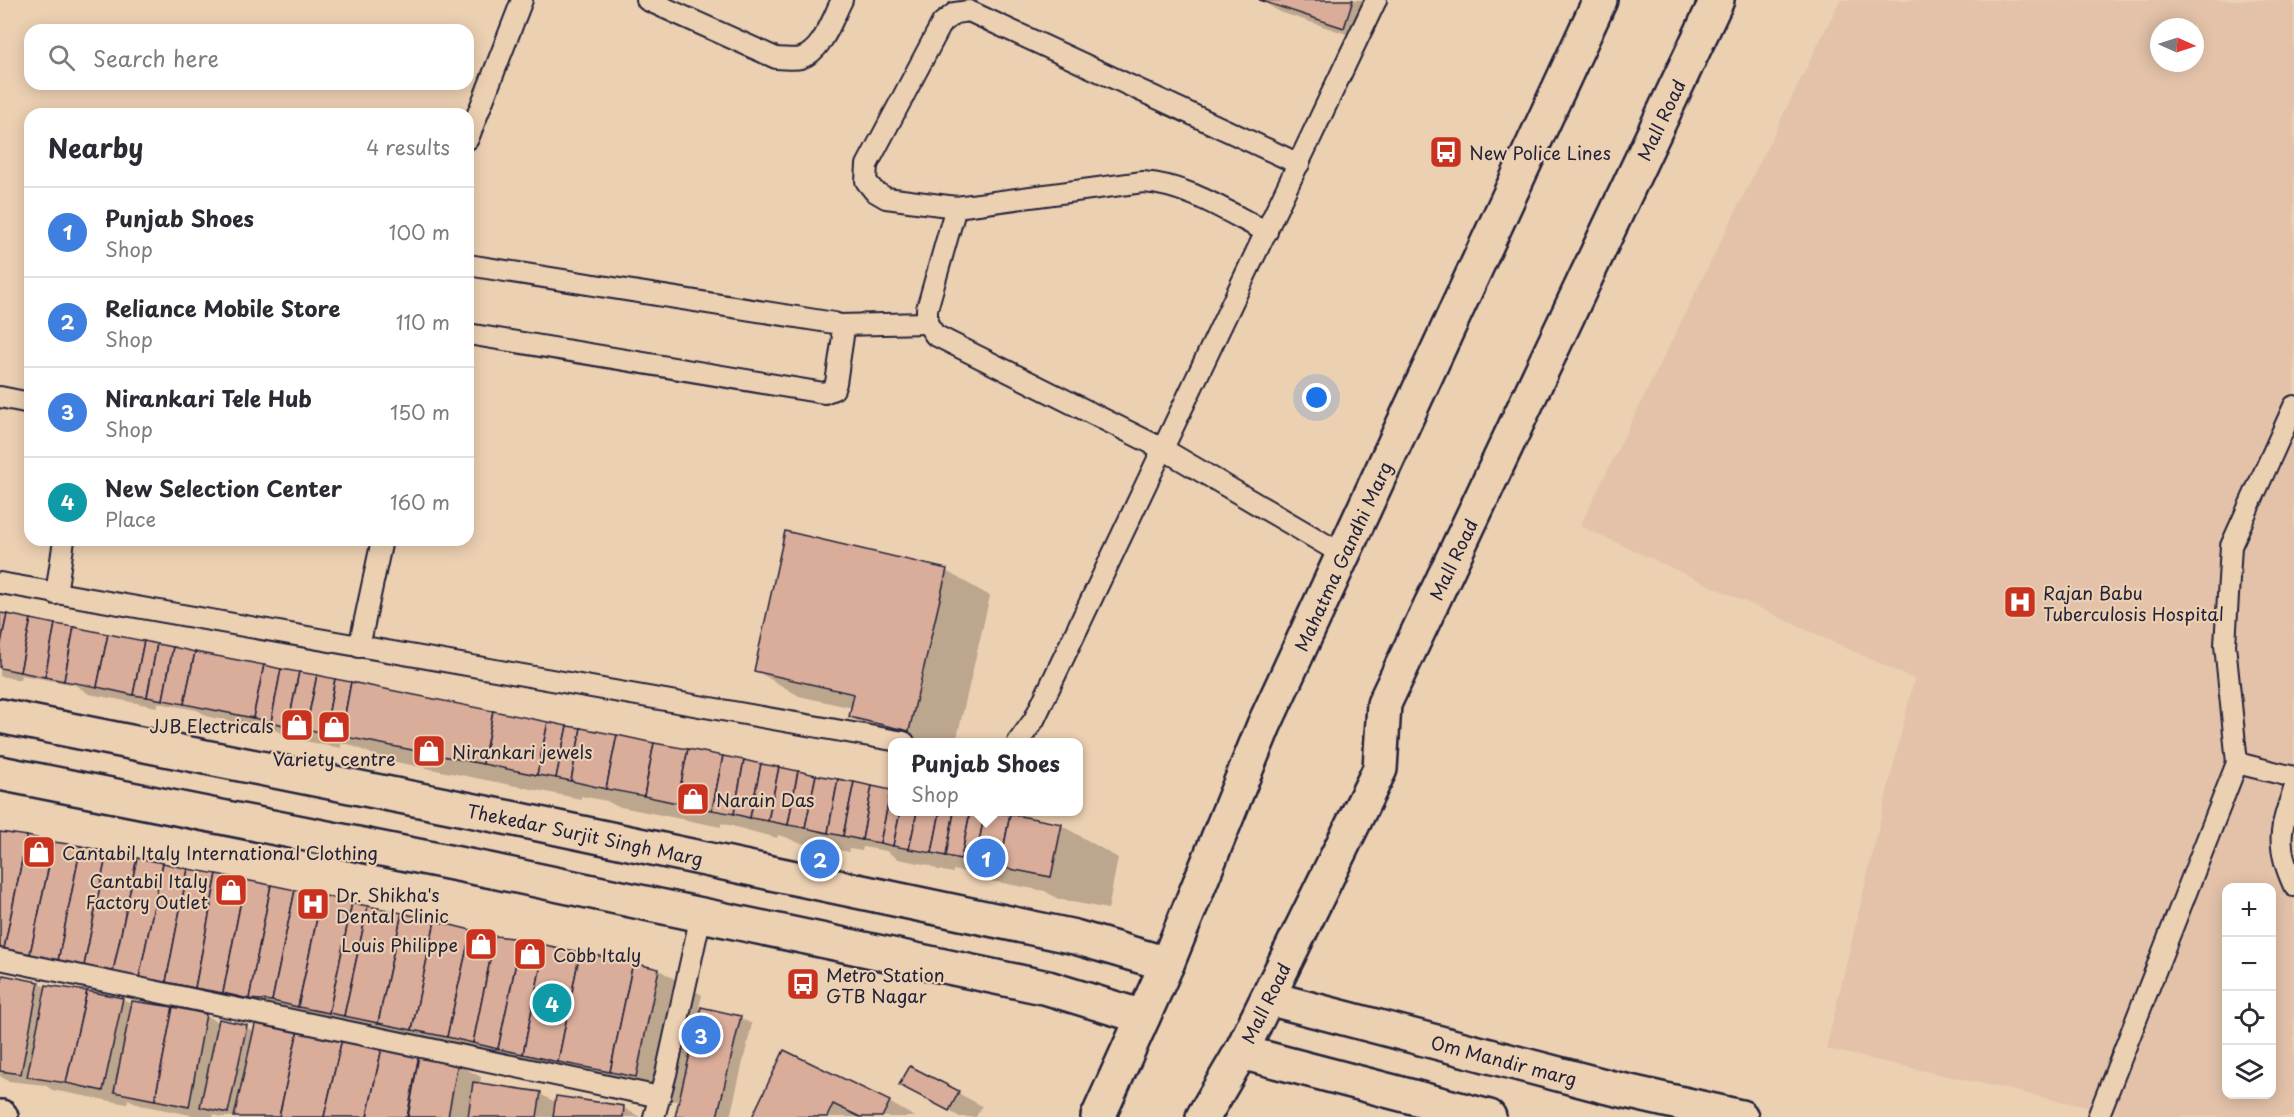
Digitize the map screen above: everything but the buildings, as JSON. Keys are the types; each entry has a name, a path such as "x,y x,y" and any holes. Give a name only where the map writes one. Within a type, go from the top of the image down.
{"main road":[{"name":"Mahatma Gandhi Marg","path":"1098,1117 1167,964 1264,724 1600,0"},
{"name":"Mall Road","path":"1203,1117 1241,1052 1380,769 1384,704 1716,0"},
{"name":"Thekedar Surjit Singh Marg","path":"0,716 520,820 1075,937 1167,964"},
{"path":"0,774 701,915 1048,988 1143,1017"},
{"name":"Om Mandir marg","path":"1268,998 1608,1087 1741,1117"},
{"path":"1241,1052 1489,1117"}],"lane":[{"path":"474,124 522,0"},
{"path":"647,0 684,8 776,58 799,59 812,51 823,38 842,0"},
{"path":"1021,738 1034,720 1376,0"},
{"path":"1267,232 1166,183 1143,182 956,207 886,198 874,191 866,181 867,165 942,23 955,13 969,11 1299,164"},
{"path":"956,207 927,309 927,323 935,335 1163,449 1342,554"},
{"path":"474,266 839,325 927,323"},
{"path":"474,335 824,393 834,388 836,383 843,336 839,325"},
{"path":"0,397 24,402"},
{"path":"2098,1117 2237,763 2225,645 2231,546 2294,406"},
{"path":"56,594 63,546"},
{"path":"359,647 381,546"},
{"path":"0,583 888,739"},
{"path":"2237,763 2294,777"},
{"path":"2294,789 2280,829 2286,868 2294,886"},
{"path":"654,1117 701,915"},
{"path":"0,959 660,1097"}],"shaded area":[{"name":"Rajan Babu Tuberculosis Hospital","path":"1840,0 2294,0 2294,1117 2132,1117 1826,1049 1914,679 1580,526"}],"place":[{"name":"New Police Lines","path":"1446,152"},
{"name":"Rajan Babu Tuberculosis Hospital","path":"2020,602"},
{"name":"JJB Electricals","path":"297,725"},
{"name":"Variety centre","path":"334,727"},
{"name":"Nirankari jewels","path":"429,751"},
{"name":"Narain Das","path":"693,799"},
{"name":"Cantabil Italy International Clothing","path":"39,852"},
{"name":"Punjab Shoes","path":"986,858"},
{"name":"Reliance Mobile Store","path":"820,859"},
{"name":"Cantabil Italy Factory Outlet","path":"231,890"},
{"name":"Dr. Shikha's Dental Clinic","path":"313,904"},
{"name":"Louis Philippe","path":"481,944"},
{"name":"Cobb Italy","path":"530,954"},
{"name":"Metro Station GTB Nagar","path":"803,984"},
{"name":"New Selection Center","path":"552,1003"},
{"name":"Nirankari Tele Hub","path":"701,1035"}]}
